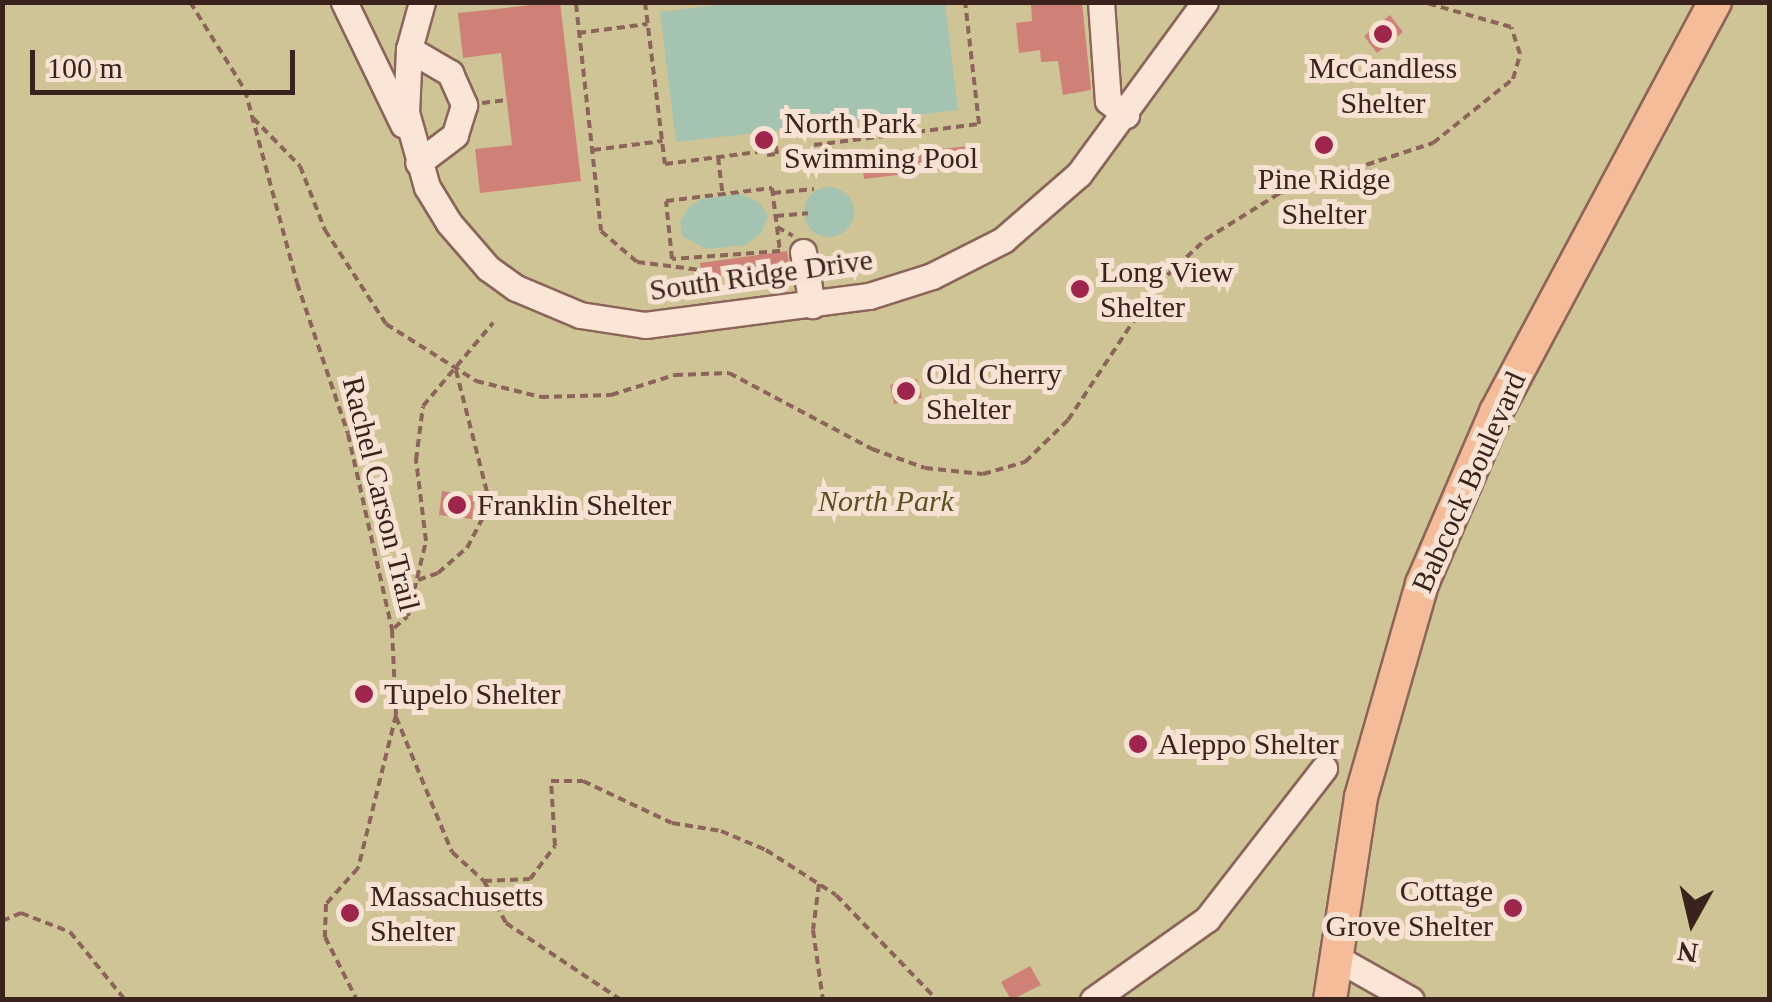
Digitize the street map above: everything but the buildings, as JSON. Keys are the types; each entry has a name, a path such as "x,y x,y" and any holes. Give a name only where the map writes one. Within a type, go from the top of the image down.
{"main road":[{"name":"Babcock Boulevard","path":"1330,1000 1361,797 1422,584 1496,412 1714,2"}],"street":[{"name":"South Ridge Drive","path":"344,2 415,152 466,245 516,288 554,306 644,325 812,305 901,287 1003,240 1056,199 1126,115 1204,2"},
{"name":"South Ridge Drive","path":"415,152 409,49 422,2"},
{"path":"1100,2 1108,101 1126,115"},
{"path":"409,49 450,74 464,105 455,135 415,152"},
{"path":"804,252 812,305"},
{"path":"1093,1000 1182,940 1238,885 1324,768"},
{"path":"1335,957 1411,1000"}],"path":[{"name":"Rachel Carson Trail","path":"190,2 245,90 297,283 348,434 392,630 396,716 358,868 326,904 325,937 358,1000"},
{"path":"645,2 665,164 758,152"},
{"path":"814,145 979,124 965,2"},
{"path":"1443,2 1445,10"},
{"path":"576,4 601,230 608,241 637,262 700,270"},
{"path":"578,33 648,24"},
{"path":"574,95 586,94"},
{"path":"592,150 662,141"},
{"path":"718,157 722,194"},
{"path":"772,188 780,251 672,259 666,201 722,194 772,188"},
{"path":"773,193 814,188"},
{"path":"776,216 808,212"},
{"path":"392,630 408,616 426,541 416,460 423,406 493,322"},
{"path":"416,580 438,573 467,548 490,504 455,368"},
{"path":"396,716 452,852 484,881 506,922 621,1000"},
{"path":"484,881 530,879 555,846 551,781 583,781 672,822 722,831 818,884 881,936 937,1000"},
{"path":"818,884 813,930 824,1000"},
{"path":"2,921 21,913 70,932 124,1000"}],"green space":[{"name":"North Park","path":"2,3 1769,3 1769,999 3,999"}],"shaded area":[{"path":"740,2 945,3 958,110 676,142 660,12"},
{"path":"829,187 847,194 854,212 847,230 829,237 811,230 804,212 811,194"},
{"path":"740,194 759,202 768,216 762,232 746,245 707,249 682,236 680,222 688,208 701,199"}],"place":[{"name":"McCandless Shelter","path":"1383,34"},
{"name":"North Park Swimming Pool","path":"764,140"},
{"name":"Pine Ridge Shelter","path":"1324,145"},
{"name":"Long View Shelter","path":"1080,289"},
{"name":"Old Cherry Shelter","path":"906,391"},
{"name":"Franklin Shelter","path":"457,505"},
{"name":"Tupelo Shelter","path":"364,694"},
{"name":"Aleppo Shelter","path":"1138,744"},
{"name":"Cottage Grove Shelter","path":"1513,908"},
{"name":"Massachusetts Shelter","path":"350,913"}]}
